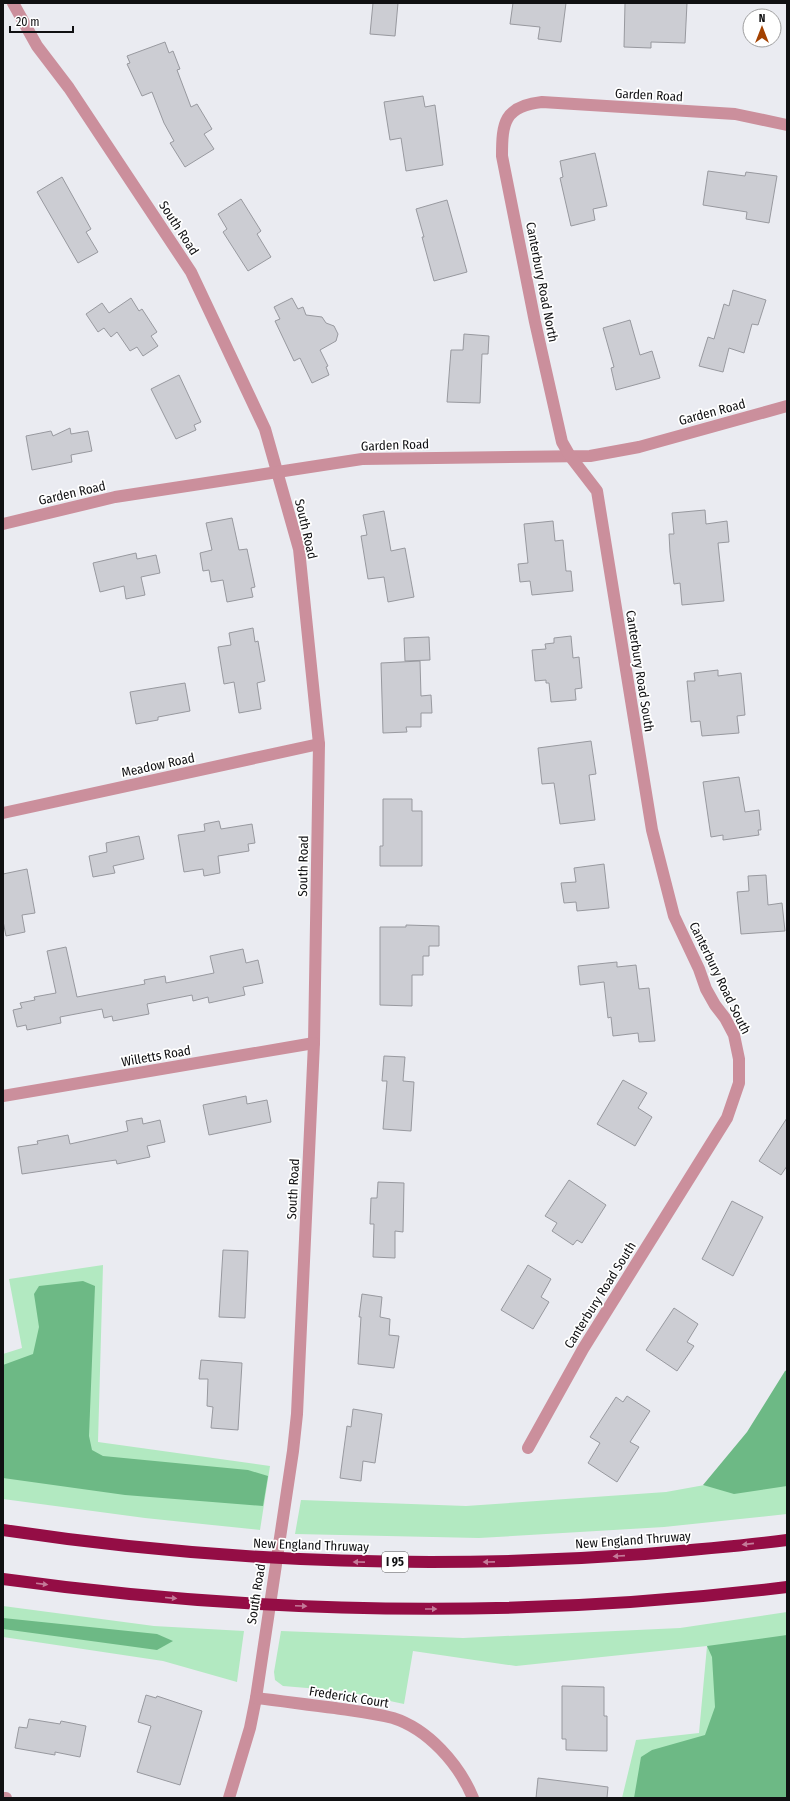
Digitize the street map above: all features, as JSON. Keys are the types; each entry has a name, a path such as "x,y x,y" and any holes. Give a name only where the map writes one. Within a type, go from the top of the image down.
{"highway":[{"name":"New England Thruway","path":"3,1530 167,1551 319,1561 396,1562 547,1560 699,1550 787,1540"},
{"path":"3,1579 99,1591 182,1599 326,1608 403,1609 602,1604 787,1587"}],"street":[{"name":"South Road","path":"13,3 38,46 69,88 190,272 265,429 299,549 320,744 314,1043 297,1414 293,1451 259,1669 256,1698 248,1736 229,1798"},
{"name":"Garden Road","path":"511,113 527,104 542,102 735,114 787,125"},
{"name":"Canterbury Road North","path":"511,113 506,118 502,139 502,156 534,322 562,442 570,456"},
{"name":"Garden Road","path":"3,524 115,497 362,459 590,456 639,447 787,406"},
{"name":"Canterbury Road South","path":"528,1448 583,1349 727,1118 739,1083 740,1059 734,1036 725,1018 715,1005 706,989 699,969 674,916 652,830 597,491 570,456"},
{"name":"Meadow Road","path":"3,813 320,744"},
{"name":"Willetts Road","path":"3,1096 314,1043"},
{"name":"Frederick Court","path":"256,1698 371,1713 394,1719 415,1729 440,1749 453,1762 466,1782 473,1798"}],"green space":[{"path":"103,1265 98,1442 270,1466 260,1530 145,1518 3,1499 3,1354 22,1348 9,1279"},
{"path":"83,1281 95,1286 89,1436 92,1450 103,1456 248,1470 268,1476 263,1506 125,1495 3,1478 3,1365 33,1354 39,1327 34,1294 39,1286"},
{"path":"787,1370 787,1486 734,1494 703,1485 747,1432"},
{"path":"787,1470 787,1514 664,1527 479,1538 295,1534 301,1500 466,1506 666,1492"},
{"path":"3,1606 154,1626 244,1631 237,1682 163,1661 3,1637"},
{"path":"787,1612 787,1798 622,1798 636,1740 699,1733 707,1646 516,1666 413,1651 404,1704 343,1691 283,1686 275,1680 274,1672 281,1631 463,1638 680,1628"},
{"path":"3,1618 157,1634 173,1641 157,1650 3,1629"},
{"path":"787,1635 787,1798 634,1798 641,1757 652,1750 705,1735 715,1707 712,1657 707,1646"}],"building":[{"path":"373,3 398,3 395,36 370,34"},
{"path":"513,3 566,3 561,42 538,39 540,27 510,24"},
{"path":"625,3 687,3 685,43 651,42 651,48 624,47"},
{"path":"165,42 169,53 173,51 180,69 177,70 191,107 197,104 212,129 204,134 214,149 185,167 170,143 174,141 164,123 152,92 142,96 127,64 130,63 127,56"},
{"path":"423,96 425,107 435,105 443,165 406,171 401,138 390,140 384,102"},
{"path":"595,153 607,206 593,209 595,220 571,226 560,178 563,177 560,161"},
{"path":"708,171 745,176 746,172 777,176 769,223 746,219 747,212 703,205"},
{"path":"62,177 91,229 86,232 98,252 78,263 37,192"},
{"path":"241,199 261,231 257,234 271,257 248,271 223,232 227,229 218,214"},
{"path":"447,200 467,272 434,281 416,209"},
{"path":"733,290 766,300 758,325 752,324 744,353 729,348 723,372 699,366 708,337 714,339 724,304 729,306"},
{"path":"131,298 139,311 142,309 157,332 151,336 158,346 143,356 137,347 130,351 117,332 111,337 104,328 98,332 86,314 102,303 109,313"},
{"path":"292,298 298,309 303,307 306,315 322,317 326,323 334,326 338,334 336,341 320,350 328,366 326,367 329,375 312,383 300,358 294,361 275,321 280,319 274,307"},
{"path":"630,320 640,355 652,351 660,378 616,390 611,368 614,367 603,328"},
{"path":"464,334 489,336 488,354 482,354 480,403 447,402 451,350 463,350"},
{"path":"179,375 201,422 194,425 196,430 176,439 151,389"},
{"path":"70,428 71,434 88,431 92,451 71,455 72,462 32,470 26,436 51,431 53,436"},
{"path":"705,510 706,524 727,521 729,542 718,543 724,601 682,605 680,583 674,584 670,552 669,534 674,534 672,513"},
{"path":"384,511 391,551 405,548 414,597 388,602 384,577 368,579 361,536 367,535 363,515"},
{"path":"232,518 239,550 247,549 255,587 251,588 253,597 227,602 223,580 211,582 209,570 203,571 200,553 212,550 206,523"},
{"path":"553,521 555,541 563,540 566,571 571,571 573,591 532,595 530,581 520,582 518,564 528,563 524,524"},
{"path":"136,553 137,559 156,555 160,573 141,577 145,595 126,599 124,586 100,592 93,563"},
{"path":"253,628 255,642 258,641 265,681 257,683 261,709 239,713 234,682 224,684 218,647 231,645 229,633"},
{"path":"571,636 573,658 579,657 582,688 575,689 576,700 551,702 549,683 546,683 546,680 535,681 532,650 546,649 545,644 554,643 554,638"},
{"path":"429,637 430,660 405,661 404,638"},
{"path":"420,661 421,696 431,695 432,713 421,713 421,727 406,727 407,732 383,733 381,663"},
{"path":"718,670 718,676 741,673 745,715 737,716 739,733 702,736 700,721 691,722 687,681 695,681 694,673"},
{"path":"185,683 190,711 158,717 158,720 136,724 130,692"},
{"path":"591,741 596,774 589,775 595,820 560,824 554,783 542,784 538,748"},
{"path":"739,777 745,812 759,810 761,830 758,830 759,835 723,840 723,835 711,837 703,782"},
{"path":"383,799 412,799 412,811 422,811 422,866 380,866 380,846 383,846"},
{"path":"219,821 221,829 252,824 255,843 248,844 249,851 218,856 220,873 204,876 203,869 184,872 178,835 205,831 204,824"},
{"path":"139,836 144,859 113,866 115,873 93,877 89,856 107,852 106,843"},
{"path":"604,864 609,908 577,911 576,902 564,903 561,883 576,882 574,868"},
{"path":"27,869 35,913 22,915 25,932 6,936 3,921 3,874"},
{"path":"766,875 768,905 782,903 785,931 741,934 737,892 749,891 748,876"},
{"path":"406,925 439,926 439,946 429,946 429,956 423,956 423,975 412,975 412,1006 380,1005 380,927 406,927"},
{"path":"66,947 77,997 145,984 144,980 165,976 166,983 214,973 210,956 243,949 246,963 258,960 263,983 243,987 245,995 209,1003 208,997 193,1001 192,995 147,1004 149,1014 113,1021 112,1016 104,1018 102,1009 60,1017 61,1023 27,1030 26,1025 17,1027 13,1010 22,1008 20,1003 35,1000 34,997 56,993 47,951"},
{"path":"617,962 617,967 636,965 639,989 649,988 655,1041 639,1042 638,1033 613,1036 611,1017 608,1018 604,982 580,985 578,966"},
{"path":"384,1056 405,1057 403,1081 414,1082 411,1131 383,1129 387,1081 382,1081"},
{"path":"623,1080 647,1093 638,1108 652,1117 635,1146 597,1124"},
{"path":"246,1096 247,1104 267,1100 271,1122 209,1135 203,1105"},
{"path":"142,1118 143,1124 160,1120 165,1142 147,1146 150,1157 117,1164 116,1160 22,1174 18,1147 38,1144 37,1141 68,1135 70,1144 128,1131 126,1121"},
{"path":"787,1118 787,1166 781,1175 759,1161"},
{"path":"569,1180 606,1205 582,1243 577,1240 573,1245 552,1231 557,1223 545,1216"},
{"path":"378,1182 404,1183 403,1232 395,1231 395,1258 373,1257 374,1224 370,1224 371,1198 377,1198"},
{"path":"732,1201 763,1217 733,1276 702,1259"},
{"path":"223,1250 248,1251 245,1318 219,1317"},
{"path":"528,1265 551,1279 541,1297 549,1302 533,1329 501,1310"},
{"path":"362,1294 382,1297 380,1317 390,1319 389,1335 399,1336 394,1368 358,1364 361,1317 359,1317"},
{"path":"674,1308 698,1324 687,1342 694,1346 677,1371 646,1350"},
{"path":"201,1360 242,1363 238,1430 211,1428 213,1407 207,1406 208,1379 199,1379"},
{"path":"627,1396 650,1411 630,1442 639,1447 617,1482 588,1463 600,1443 590,1437 616,1397 623,1402"},
{"path":"353,1409 382,1414 375,1463 363,1461 361,1481 340,1478 347,1426 351,1427"},
{"path":"562,1686 604,1687 604,1716 607,1716 607,1751 566,1750 566,1739 562,1739"},
{"path":"146,1695 156,1698 157,1696 202,1711 180,1785 137,1772 151,1726 138,1722"},
{"path":"29,1719 60,1724 61,1721 86,1726 80,1757 55,1752 55,1755 15,1748 19,1727 27,1728"},
{"path":"538,1778 608,1787 607,1798 536,1798"}]}
